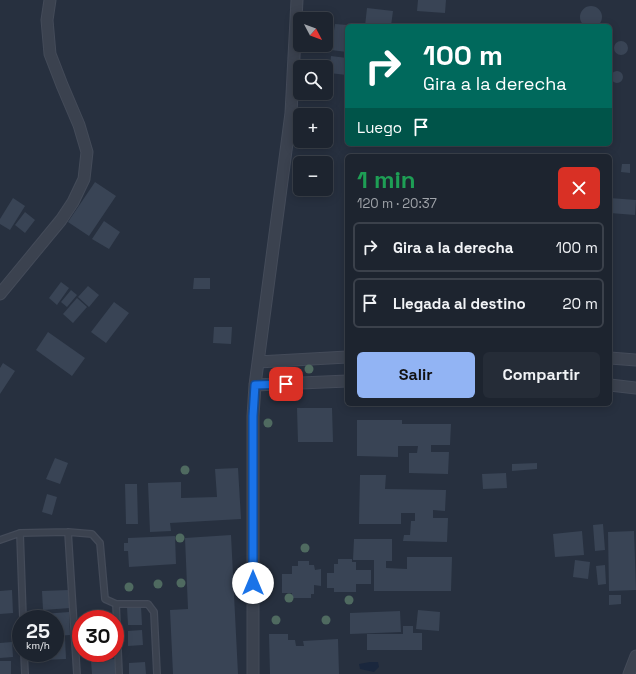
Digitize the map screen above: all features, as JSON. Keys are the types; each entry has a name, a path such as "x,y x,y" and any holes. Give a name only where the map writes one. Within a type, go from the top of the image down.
{"street":[{"path":"0,294 61,220 73,202 84,179 87,152 79,125 50,54 47,20 50,0"},
{"path":"253,674 253,416 255,385 291,113 298,0"},
{"path":"258,362 345,357"},
{"path":"612,358 636,360"},
{"path":"255,385 345,381"},
{"path":"612,385 636,388"},
{"path":"629,674 636,656"}],"lane":[{"path":"68,532 77,674"},
{"path":"0,540 20,533 68,532 92,534 100,543 105,599 116,604 148,604 154,612 157,674"},
{"path":"20,533 23,610"},
{"path":"116,604 119,674"},
{"path":"24,662 25,674"}],"water":[{"path":"378,662 379,667 374,672 360,669 359,664"}],"building":[{"path":"418,0 446,0 445,13 417,11"},
{"path":"587,7 595,7 599,9 602,17 600,24 582,24 581,21 581,13 583,9"},
{"path":"367,8 393,11 391,24 365,24"},
{"path":"335,24 345,25 345,52 333,50"},
{"path":"618,41 624,41 628,45 628,51 624,55 618,55 614,51 614,45"},
{"path":"331,56 345,58 345,75 333,73 333,60 331,60"},
{"path":"615,71 619,71 623,75 623,79 619,83 615,83 612,80 612,74"},
{"path":"622,164 630,164 630,173 621,172"},
{"path":"95,182 116,196 89,236 68,222"},
{"path":"13,198 25,206 10,230 0,224 0,219"},
{"path":"612,198 636,200 635,215 612,213"},
{"path":"25,212 35,220 25,233 15,225"},
{"path":"104,221 120,232 109,249 92,239"},
{"path":"194,278 210,278 210,289 193,289"},
{"path":"61,282 69,288 57,305 49,298"},
{"path":"88,286 99,295 89,307 78,297"},
{"path":"71,290 77,295 67,307 61,302"},
{"path":"77,298 87,307 73,323 63,314"},
{"path":"114,302 129,313 106,343 91,332"},
{"path":"214,327 232,327 231,344 213,343"},
{"path":"48,332 85,358 72,376 36,350"},
{"path":"3,363 15,371 0,394 0,368"},
{"path":"297,408 332,408 333,442 298,442"},
{"path":"357,420 402,420 402,424 451,424 450,445 431,445 431,452 449,452 448,474 409,473 409,453 417,453 418,446 398,446 398,457 357,456"},
{"path":"55,458 68,463 60,484 46,479"},
{"path":"537,463 537,469 512,471 512,464"},
{"path":"238,468 241,519 170,523 171,531 150,532 148,483 181,482 181,498 217,497 215,469"},
{"path":"506,473 507,488 483,489 482,474"},
{"path":"360,475 386,475 385,489 446,490 445,511 433,510 433,518 448,518 447,542 403,541 404,535 410,535 411,521 415,521 415,513 401,513 401,524 359,524"},
{"path":"125,484 137,484 138,524 126,524"},
{"path":"47,494 57,497 52,515 42,512"},
{"path":"603,524 605,550 595,551 593,525"},
{"path":"582,531 584,555 555,557 553,534"},
{"path":"634,531 636,590 609,591 608,532"},
{"path":"231,535 238,674 173,674 170,610 188,609 185,538"},
{"path":"175,536 176,564 129,567 128,551 124,551 124,543 128,543 128,538"},
{"path":"354,539 392,539 392,561 386,561 386,568 407,569 407,557 452,557 451,591 374,591 374,560 353,560"},
{"path":"338,559 352,559 352,562 356,562 356,570 371,570 371,584 356,584 356,592 334,592 334,588 327,588 327,573 334,573 334,564 338,564"},
{"path":"575,560 590,562 588,579 573,577"},
{"path":"298,561 309,561 309,565 314,565 315,570 321,569 321,586 314,585 314,594 311,594 311,598 292,598 292,593 282,593 282,574 292,574 292,566 298,566"},
{"path":"605,565 606,584 598,585 596,566"},
{"path":"12,590 12,613 0,614 0,591"},
{"path":"69,590 70,608 43,610 42,591"},
{"path":"609,595 621,595 621,604 609,605"},
{"path":"141,606 142,625 128,625 127,607"},
{"path":"418,610 440,612 439,631 416,629"},
{"path":"400,611 401,632 350,634 350,613"},
{"path":"64,612 69,612 70,635 64,635"},
{"path":"403,626 413,626 413,633 422,633 422,650 367,650 367,634 403,634"},
{"path":"142,630 143,645 128,646 128,631"},
{"path":"269,634 288,634 288,640 295,640 296,646 304,646 303,641 338,639 339,674 270,674"},
{"path":"64,637 65,637 66,659 64,659"},
{"path":"12,642 12,657 0,658 0,643"},
{"path":"0,661 11,661 11,674 0,674"},
{"path":"91,662 115,662 115,674 92,674"},
{"path":"145,662 146,674 129,674 129,663"}],"route":[{"path":"253,583 253,416 255,385 286,384"}]}
